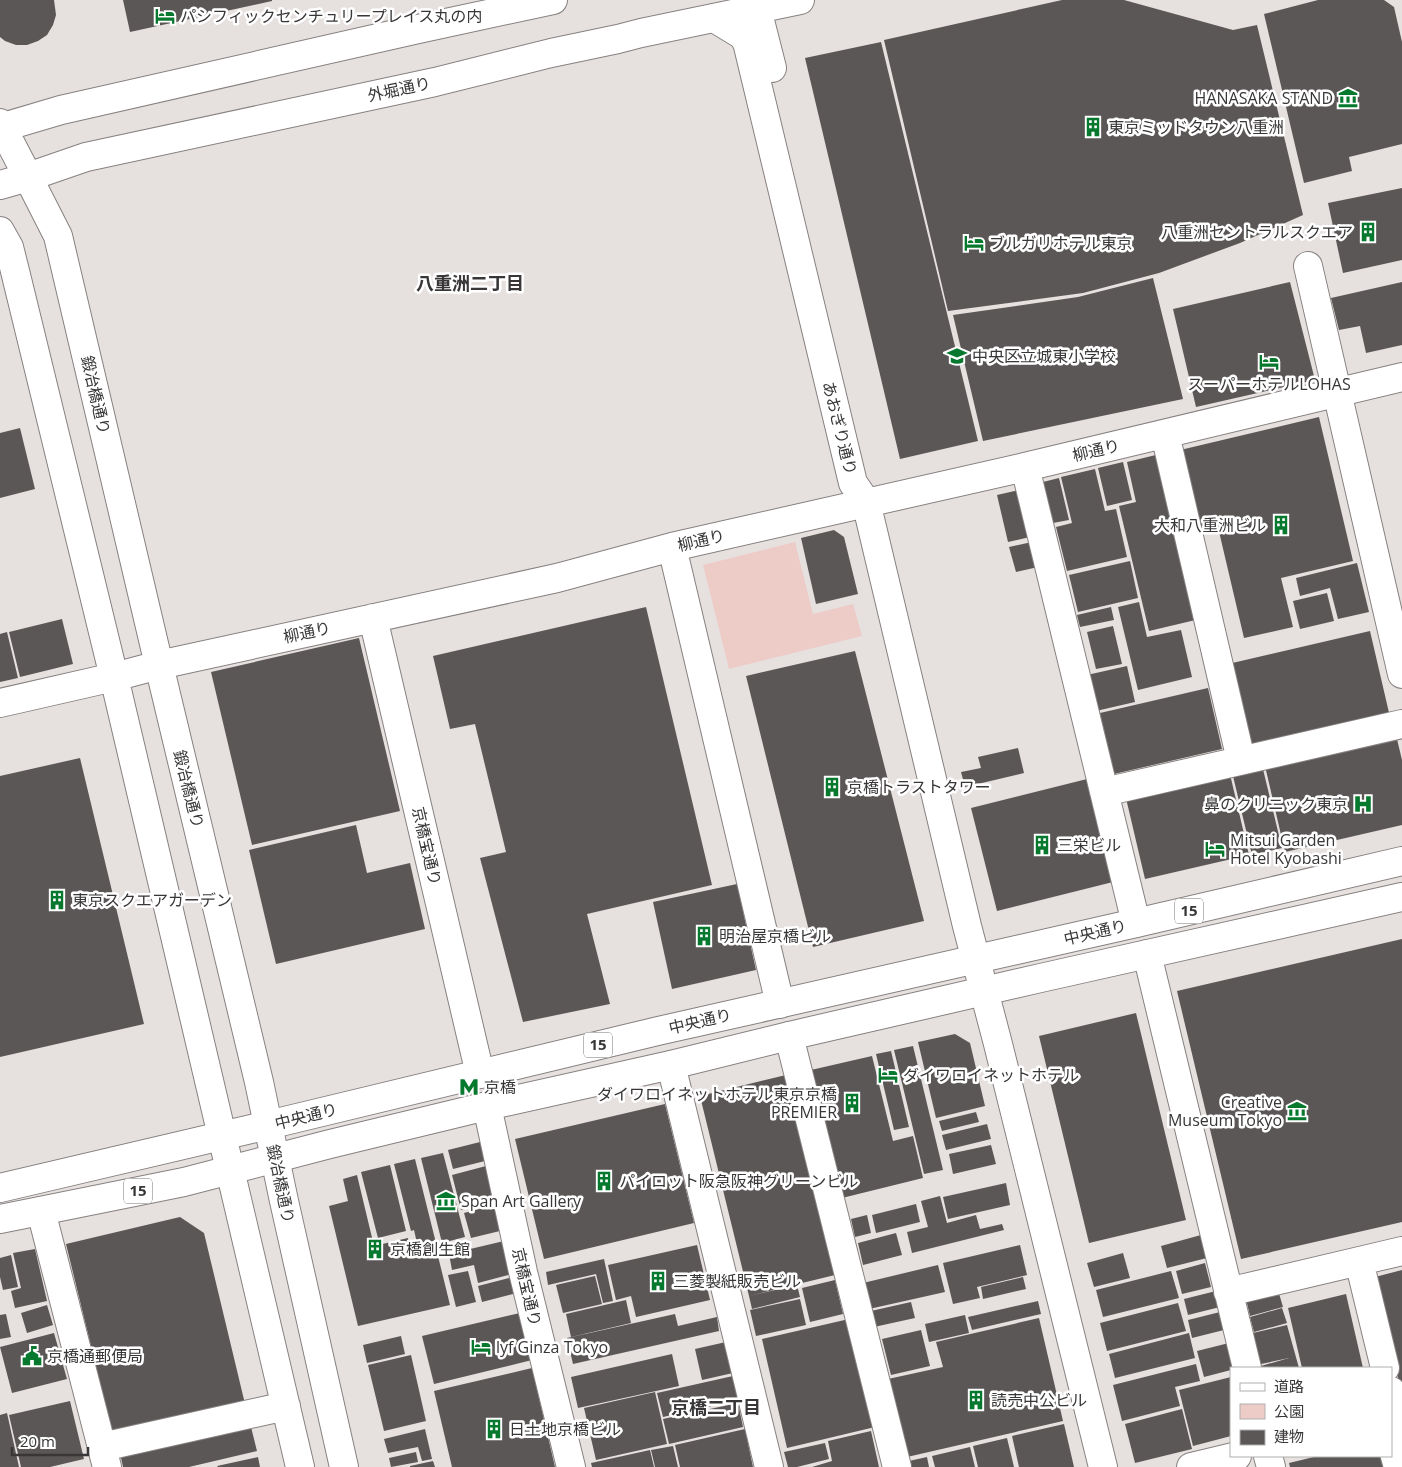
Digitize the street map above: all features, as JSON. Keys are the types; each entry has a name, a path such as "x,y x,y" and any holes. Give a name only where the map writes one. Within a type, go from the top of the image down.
{"main road":[{"path":"1,126 61,110 553,0"},
{"name":"外堀通り","path":"0,185 86,157 425,84 551,53 714,18 755,4 800,0"},
{"name":"あおぎり通り","path":"755,4 872,480 866,502"},
{"name":"あおぎり通り","path":"714,18 742,35 746,42 853,484 866,502"},
{"name":"鍛冶橋通り","path":"1,126 58,236 260,1082 275,1158 344,1467"},
{"path":"0,231 9,247 114,677 300,1467"},
{"path":"1308,266 1402,674"},
{"name":"柳通り","path":"0,703 159,665 557,578 672,546 1166,434 1402,377"},
{"path":"1166,434 1241,760"},
{"path":"1025,466 1136,923"},
{"path":"866,502 976,959 1103,1467"},
{"path":"672,546 780,1004"},
{"name":"京橋宝通り","path":"373,618 480,1074"},
{"path":"1104,792 1402,724"},
{"name":"中央通り","path":"0,1188 658,1031 1402,861"},
{"name":"中央通り","path":"0,1220 184,1182 487,1106 1402,897"},
{"path":"1147,954 1247,1367"},
{"path":"789,1036 897,1467"},
{"path":"671,1065 769,1467"},
{"name":"京橋宝通り","path":"487,1106 524,1272 571,1467"},
{"path":"41,1211 105,1457 286,1406"},
{"path":"1228,1292 1402,1251"},
{"path":"1359,1261 1385,1367"},
{"path":"1392,1398 1395,1421 1392,1446 1398,1467"},
{"path":"1191,1467 1233,1457"}],"green space":[{"path":"795,542 813,614 853,604 862,636 729,669 703,565"}],"building":[{"path":"0,0 54,0 56,15 47,35 27,45 16,45 5,41 0,37"},
{"name":"パシフィックセンチュリープレイス丸の内","path":"123,0 272,0 272,1 130,32"},
{"name":"東京ミッドタウン八重洲","path":"1062,0 1124,0 1233,30 1257,25 1303,215 1240,243 1159,273 1083,293 948,311 884,40"},
{"path":"1318,0 1384,0 1394,7 1402,42 1402,144 1349,157 1352,171 1304,183 1264,14"},
{"path":"881,42 978,441 900,459 805,58"},
{"name":"八重洲セントラルスクエア","path":"1402,188 1402,260 1343,273 1328,203"},
{"path":"1153,278 1183,399 983,441 953,315 1078,297"},
{"path":"1290,282 1315,380 1196,407 1173,309"},
{"path":"1402,282 1402,345 1366,353 1360,326 1339,330 1331,298"},
{"name":"大和八重洲ビル","path":"1319,417 1353,561 1281,578 1293,627 1244,638 1217,523 1194,528 1176,451"},
{"path":"20,428 35,489 0,498 0,433"},
{"path":"1164,453 1204,618 1149,631 1119,506 1136,502 1127,462"},
{"path":"1123,462 1132,500 1107,506 1098,468"},
{"path":"1095,469 1105,511 1116,509 1127,557 1067,571 1056,527 1072,523 1061,477"},
{"path":"1059,478 1069,520 1053,523 1043,482"},
{"path":"1019,490 1030,537 1008,542 997,495"},
{"path":"834,530 844,537 858,594 816,604 801,538"},
{"path":"1032,542 1038,567 1016,572 1009,547"},
{"path":"1130,561 1138,598 1078,612 1069,575"},
{"path":"1357,563 1369,612 1338,619 1330,588 1300,596 1296,578"},
{"path":"1327,593 1334,621 1300,629 1293,601"},
{"path":"1139,602 1147,637 1181,630 1192,677 1138,690 1118,607"},
{"path":"646,607 712,885 587,914 610,1004 523,1022 480,858 506,852 475,724 450,729 433,656"},
{"path":"1111,607 1114,620 1080,627 1077,615"},
{"path":"62,619 73,664 20,677 9,632"},
{"path":"1113,626 1122,664 1096,669 1087,632"},
{"path":"1370,631 1390,717 1248,750 1228,664"},
{"path":"7,632 18,678 0,682 0,634"},
{"path":"359,638 400,811 252,845 211,672"},
{"name":"京橋トラストタワー","path":"855,651 924,921 813,947 746,676"},
{"path":"1127,666 1135,702 1096,711 1087,675"},
{"path":"1208,688 1222,749 1114,774 1100,713"},
{"path":"1396,735 1402,760 1402,825 1285,852 1265,766"},
{"path":"1018,748 1024,773 965,787 961,772 981,768 978,757"},
{"name":"東京スクエアガーデン","path":"80,758 144,1024 0,1057 0,776"},
{"path":"1262,765 1282,848 1252,855 1232,772"},
{"path":"1229,770 1249,855 1145,879 1125,794"},
{"name":"三栄ビル","path":"1087,779 1113,882 997,911 971,808"},
{"path":"356,825 367,873 410,863 425,929 276,964 249,850"},
{"name":"明治屋京橋ビル","path":"737,884 756,970 672,989 653,902"},
{"path":"1402,939 1402,1222 1241,1259 1177,991"},
{"path":"1136,1013 1186,1220 1089,1243 1039,1036"},
{"path":"955,1034 970,1043 985,1106 936,1118 918,1042"},
{"path":"913,1046 943,1170 924,1174 894,1050"},
{"path":"891,1051 909,1127 894,1130 876,1054"},
{"name":"ダイワロイネットホテル東京京橋 PREMIER","path":"872,1056 893,1141 913,1136 923,1178 842,1198 811,1070"},
{"path":"786,1075 835,1275 749,1296 700,1096"},
{"name":"パイロット阪急阪神グリーンビル","path":"665,1104 694,1223 544,1259 515,1139"},
{"path":"976,1112 979,1122 942,1131 939,1121"},
{"path":"987,1124 991,1139 946,1150 942,1135"},
{"path":"480,1142 485,1161 453,1169 448,1150"},
{"path":"991,1145 996,1164 953,1174 949,1154"},
{"path":"443,1153 465,1237 442,1243 421,1158"},
{"path":"415,1159 437,1247 419,1252 414,1230 411,1231 394,1164"},
{"path":"390,1165 406,1231 378,1238 361,1172"},
{"path":"486,1166 494,1202 461,1210 452,1175"},
{"name":"京橋創生館","path":"357,1175 374,1246 408,1238 412,1258 437,1252 450,1305 358,1326 329,1206 348,1201 343,1179"},
{"path":"1006,1183 1010,1205 948,1219 943,1197"},
{"path":"940,1196 947,1223 976,1215 980,1229 1002,1224 1004,1230 912,1253 907,1232 928,1227 921,1201"},
{"path":"916,1204 920,1222 876,1233 872,1215"},
{"path":"494,1205 500,1231 471,1238 464,1213"},
{"path":"867,1215 871,1233 855,1237 851,1219"},
{"path":"180,1217 204,1233 246,1408 114,1440 66,1244"},
{"path":"896,1233 902,1255 863,1265 858,1243"},
{"path":"1201,1235 1207,1258 1167,1268 1161,1246"},
{"path":"504,1241 512,1274 478,1283 474,1265 452,1270 449,1254"},
{"name":"三菱製紙販売ビル","path":"697,1245 710,1300 636,1317 631,1296 616,1300 608,1265"},
{"path":"1020,1245 1027,1275 977,1287 980,1298 953,1304 943,1263"},
{"path":"35,1249 47,1301 15,1308 11,1291 21,1288 13,1253"},
{"path":"1123,1253 1130,1278 1094,1287 1087,1263"},
{"path":"11,1255 18,1287 3,1290 0,1277 0,1258"},
{"path":"604,1259 613,1301 603,1303 596,1274 548,1285 546,1272"},
{"path":"1205,1263 1211,1287 1182,1294 1176,1271"},
{"path":"938,1265 945,1292 869,1309 863,1283"},
{"path":"1402,1270 1402,1391 1401,1391 1375,1277"},
{"path":"468,1271 476,1302 456,1307 448,1275"},
{"path":"1171,1271 1179,1298 1103,1317 1096,1290"},
{"path":"595,1276 602,1304 563,1313 556,1285"},
{"path":"513,1277 517,1293 482,1302 478,1286"},
{"path":"1023,1277 1026,1289 983,1299 981,1287"},
{"path":"835,1280 843,1314 810,1322 802,1288"},
{"path":"797,1285 800,1297 752,1309 749,1296"},
{"path":"1278,1290 1283,1307 1250,1316 1246,1299"},
{"path":"1216,1291 1220,1307 1188,1315 1184,1299"},
{"path":"1346,1294 1363,1367 1302,1367 1288,1308"},
{"path":"800,1299 806,1325 756,1336 750,1310"},
{"path":"626,1300 631,1323 571,1337 566,1314"},
{"path":"1038,1301 1041,1314 972,1330 968,1317"},
{"path":"911,1302 915,1318 874,1327 871,1311"},
{"path":"1178,1303 1186,1331 1107,1351 1100,1323"},
{"path":"47,1305 53,1325 27,1333 21,1313"},
{"path":"1282,1308 1287,1323 1254,1332 1250,1317"},
{"path":"1220,1312 1224,1330 1192,1338 1188,1320"},
{"name":"lyf Ginza Tokyo","path":"520,1313 532,1360 434,1384 422,1336"},
{"path":"6,1314 11,1337 0,1339 0,1315"},
{"path":"675,1314 678,1326 717,1317 719,1331 573,1364 567,1338"},
{"path":"965,1315 969,1333 929,1342 925,1324"},
{"name":"読売中公ビル","path":"1039,1318 1063,1421 907,1457 888,1379 943,1367 936,1342"},
{"path":"849,1319 875,1427 787,1448 762,1339"},
{"path":"1287,1325 1299,1367 1262,1367 1289,1358 1261,1364 1253,1333"},
{"path":"921,1330 930,1366 891,1375 882,1339"},
{"path":"54,1333 67,1379 12,1393 0,1347"},
{"path":"1189,1333 1195,1358 1115,1378 1109,1354"},
{"path":"401,1336 405,1354 367,1363 363,1345"},
{"path":"726,1342 733,1373 702,1380 695,1349"},
{"path":"1229,1343 1235,1367 1230,1367 1230,1370 1204,1377 1197,1351"},
{"path":"672,1354 679,1386 578,1408 571,1377"},
{"path":"411,1355 426,1421 384,1431 368,1365"},
{"path":"1196,1364 1200,1381 1175,1387 1180,1406 1122,1421 1113,1385"},
{"name":"日土地京橋ビル","path":"532,1368 555,1467 452,1467 434,1391"},
{"path":"733,1376 738,1400 663,1417 657,1393"},
{"path":"1230,1377 1230,1436 1193,1446 1179,1390"},
{"path":"655,1392 667,1444 596,1460 584,1408"},
{"path":"70,1401 84,1459 50,1467 21,1467 9,1415"},
{"path":"738,1403 743,1427 669,1444 663,1419"},
{"path":"1182,1409 1192,1449 1135,1463 1125,1424"},
{"path":"7,1413 19,1467 0,1467 0,1415"},
{"path":"250,1423 257,1451 189,1467 123,1467 120,1453"},
{"path":"1064,1424 1074,1467 1019,1467 1012,1436"},
{"path":"425,1429 432,1459 422,1461 418,1447 388,1453 384,1439"},
{"path":"745,1429 753,1467 680,1467 675,1445"},
{"path":"871,1431 879,1467 812,1467 832,1461 828,1441"},
{"path":"1007,1438 1014,1467 978,1467 973,1446"},
{"path":"825,1443 829,1459 797,1467 788,1467 784,1452"},
{"path":"673,1446 678,1467 655,1467 651,1450"},
{"path":"970,1447 975,1467 935,1467 932,1456"},
{"path":"650,1450 654,1467 592,1467 591,1463"},
{"path":"416,1452 418,1462 391,1467 389,1458"},
{"path":"258,1457 260,1467 217,1466"},
{"path":"927,1457 929,1467 910,1467 909,1461"},
{"path":"1314,1457 1381,1457 1384,1467 1290,1467 1289,1463"},
{"path":"433,1461 435,1467 410,1467 410,1466"}],"place":[{"name":"パシフィックセンチュリープレイス丸の内","path":"165,16"},
{"name":"HANASAKA STAND","path":"1348,98"},
{"name":"東京ミッドタウン八重洲","path":"1093,127"},
{"name":"八重洲セントラルスクエア","path":"1368,232"},
{"name":"ブルガリホテル東京","path":"974,243"},
{"name":"中央区立城東小学校","path":"957,356"},
{"name":"スーパーホテルLOHAS","path":"1269,362"},
{"name":"大和八重洲ビル","path":"1281,525"},
{"name":"京橋トラストタワー","path":"832,787"},
{"name":"鼻のクリニック東京","path":"1363,804"},
{"name":"三栄ビル","path":"1042,845"},
{"name":"Mitsui Garden Hotel Kyobashi","path":"1215,849"},
{"name":"東京スクエアガーデン","path":"57,900"},
{"name":"明治屋京橋ビル","path":"704,936"},
{"name":"ダイワロイネットホテル","path":"888,1075"},
{"name":"京橋","path":"469,1087"},
{"name":"ダイワロイネットホテル東京京橋 PREMIER","path":"852,1103"},
{"name":"Creative Museum Tokyo","path":"1297,1111"},
{"name":"パイロット阪急阪神グリーンビル","path":"604,1181"},
{"name":"Span Art Gallery","path":"446,1201"},
{"name":"京橋創生館","path":"375,1249"},
{"name":"三菱製紙販売ビル","path":"658,1281"},
{"name":"lyf Ginza Tokyo","path":"481,1347"},
{"name":"京橋通郵便局","path":"32,1356"},
{"name":"読売中公ビル","path":"976,1400"},
{"name":"日土地京橋ビル","path":"494,1429"}],"district":[{"name":"八重洲二丁目","path":"470,284"},
{"name":"京橋二丁目","path":"716,1408"}]}
